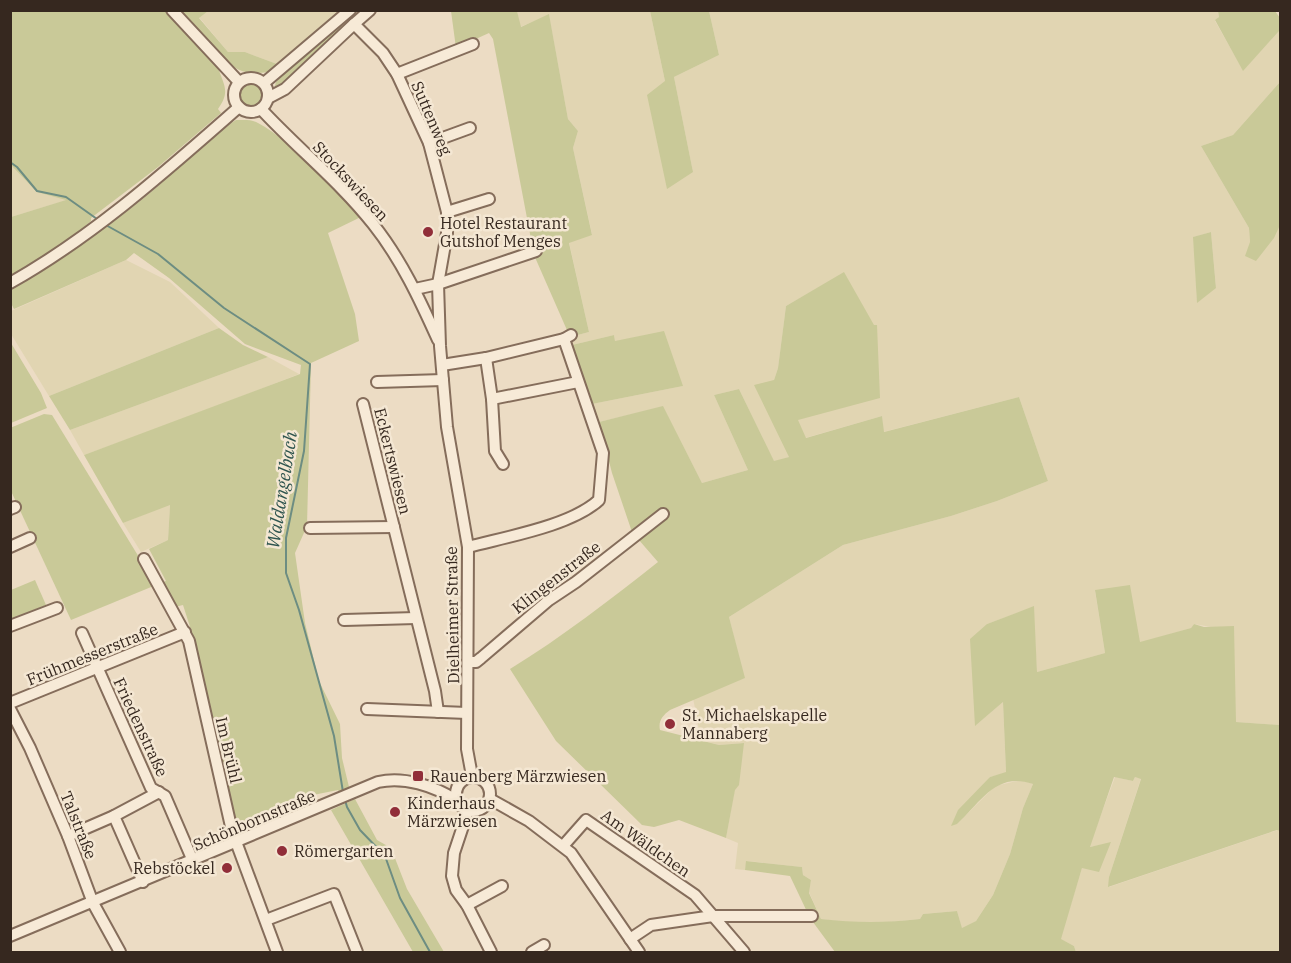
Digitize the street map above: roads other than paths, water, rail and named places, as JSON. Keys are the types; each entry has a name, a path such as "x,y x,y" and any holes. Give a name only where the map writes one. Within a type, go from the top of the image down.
{"street":[{"path":"172,10 239,82"},
{"path":"264,83 350,10"},
{"path":"272,97 264,83 252,77 239,82 234,90 239,107 247,112 261,109 370,10"},
{"name":"Suttenweg","path":"354,24 383,53 397,74 429,143 447,212 447,233 438,284 440,346"},
{"path":"397,74 473,44"},
{"path":"10,283 86,234 122,207 201,142 239,107"},
{"name":"Stockswiesen","path":"261,109 308,154 373,224 415,289 440,346"},
{"path":"429,143 470,129"},
{"path":"447,212 489,199"},
{"path":"415,289 438,284 536,251"},
{"path":"442,365 486,358 568,337 578,382 603,453 599,500 589,509 540,528 468,547"},
{"name":"Dielheimer Straße","path":"440,346 447,427 468,547 467,749 472,776"},
{"path":"486,358 492,399 495,451 503,464"},
{"path":"377,382 443,380"},
{"path":"492,399 578,382"},
{"name":"Eckertswiesen","path":"363,404 435,691 438,712"},
{"name":"Klingenstraße","path":"468,662 476,662 549,600 576,582 663,514"},
{"name":"Eckertswiesen","path":"310,528 394,527"},
{"path":"10,547 30,538"},
{"name":"Im Brühl","path":"144,559 189,641 236,843 278,952"},
{"path":"10,626 57,608"},
{"path":"344,620 416,618"},
{"name":"Frühmesserstraße","path":"10,703 185,632"},
{"name":"Friedenstraße","path":"82,633 151,788 165,796 193,861"},
{"name":"Talstraße","path":"10,709 30,748 68,836 93,903 120,952"},
{"path":"367,709 467,713"},
{"path":"444,792 457,787 463,779 472,776 489,786 490,799 485,807 477,811 468,811 456,800 457,787"},
{"name":"Schönbornstraße","path":"10,936 338,801 378,782 405,780 444,792 456,800"},
{"path":"68,836 114,816 159,792"},
{"path":"490,799 566,843 639,952"},
{"path":"468,811 454,853 452,876 456,890 467,905 491,952"},
{"path":"114,816 143,882"},
{"name":"Am Wäldchen","path":"566,843 586,820 695,895 713,916"},
{"path":"467,905 502,886"},
{"path":"266,920 334,894 357,952"},
{"path":"630,939 651,925 713,916 812,916"},
{"path":"713,916 744,952"},
{"path":"532,952 544,945"}],"waterway":[{"name":"Waldangelbach","path":"10,162 37,191 66,197 97,219"},
{"name":"Waldangelbach","path":"104,224 158,254 224,308 310,364 304,451 286,538 286,573 299,610 334,736 343,792"},
{"name":"Waldangelbach","path":"345,800 360,830 385,856 400,898 430,952"}],"place":[{"name":"Hotel Restaurant Gutshof Menges","path":"428,232"},
{"name":"St. Michaelskapelle Mannaberg","path":"670,724"},
{"name":"Rauenberg Märzwiesen","path":"418,776"},
{"name":"Kinderhaus Märzwiesen","path":"395,812"},
{"name":"Römergarten","path":"282,851"},
{"name":"Rebstöckel","path":"227,868"}]}
